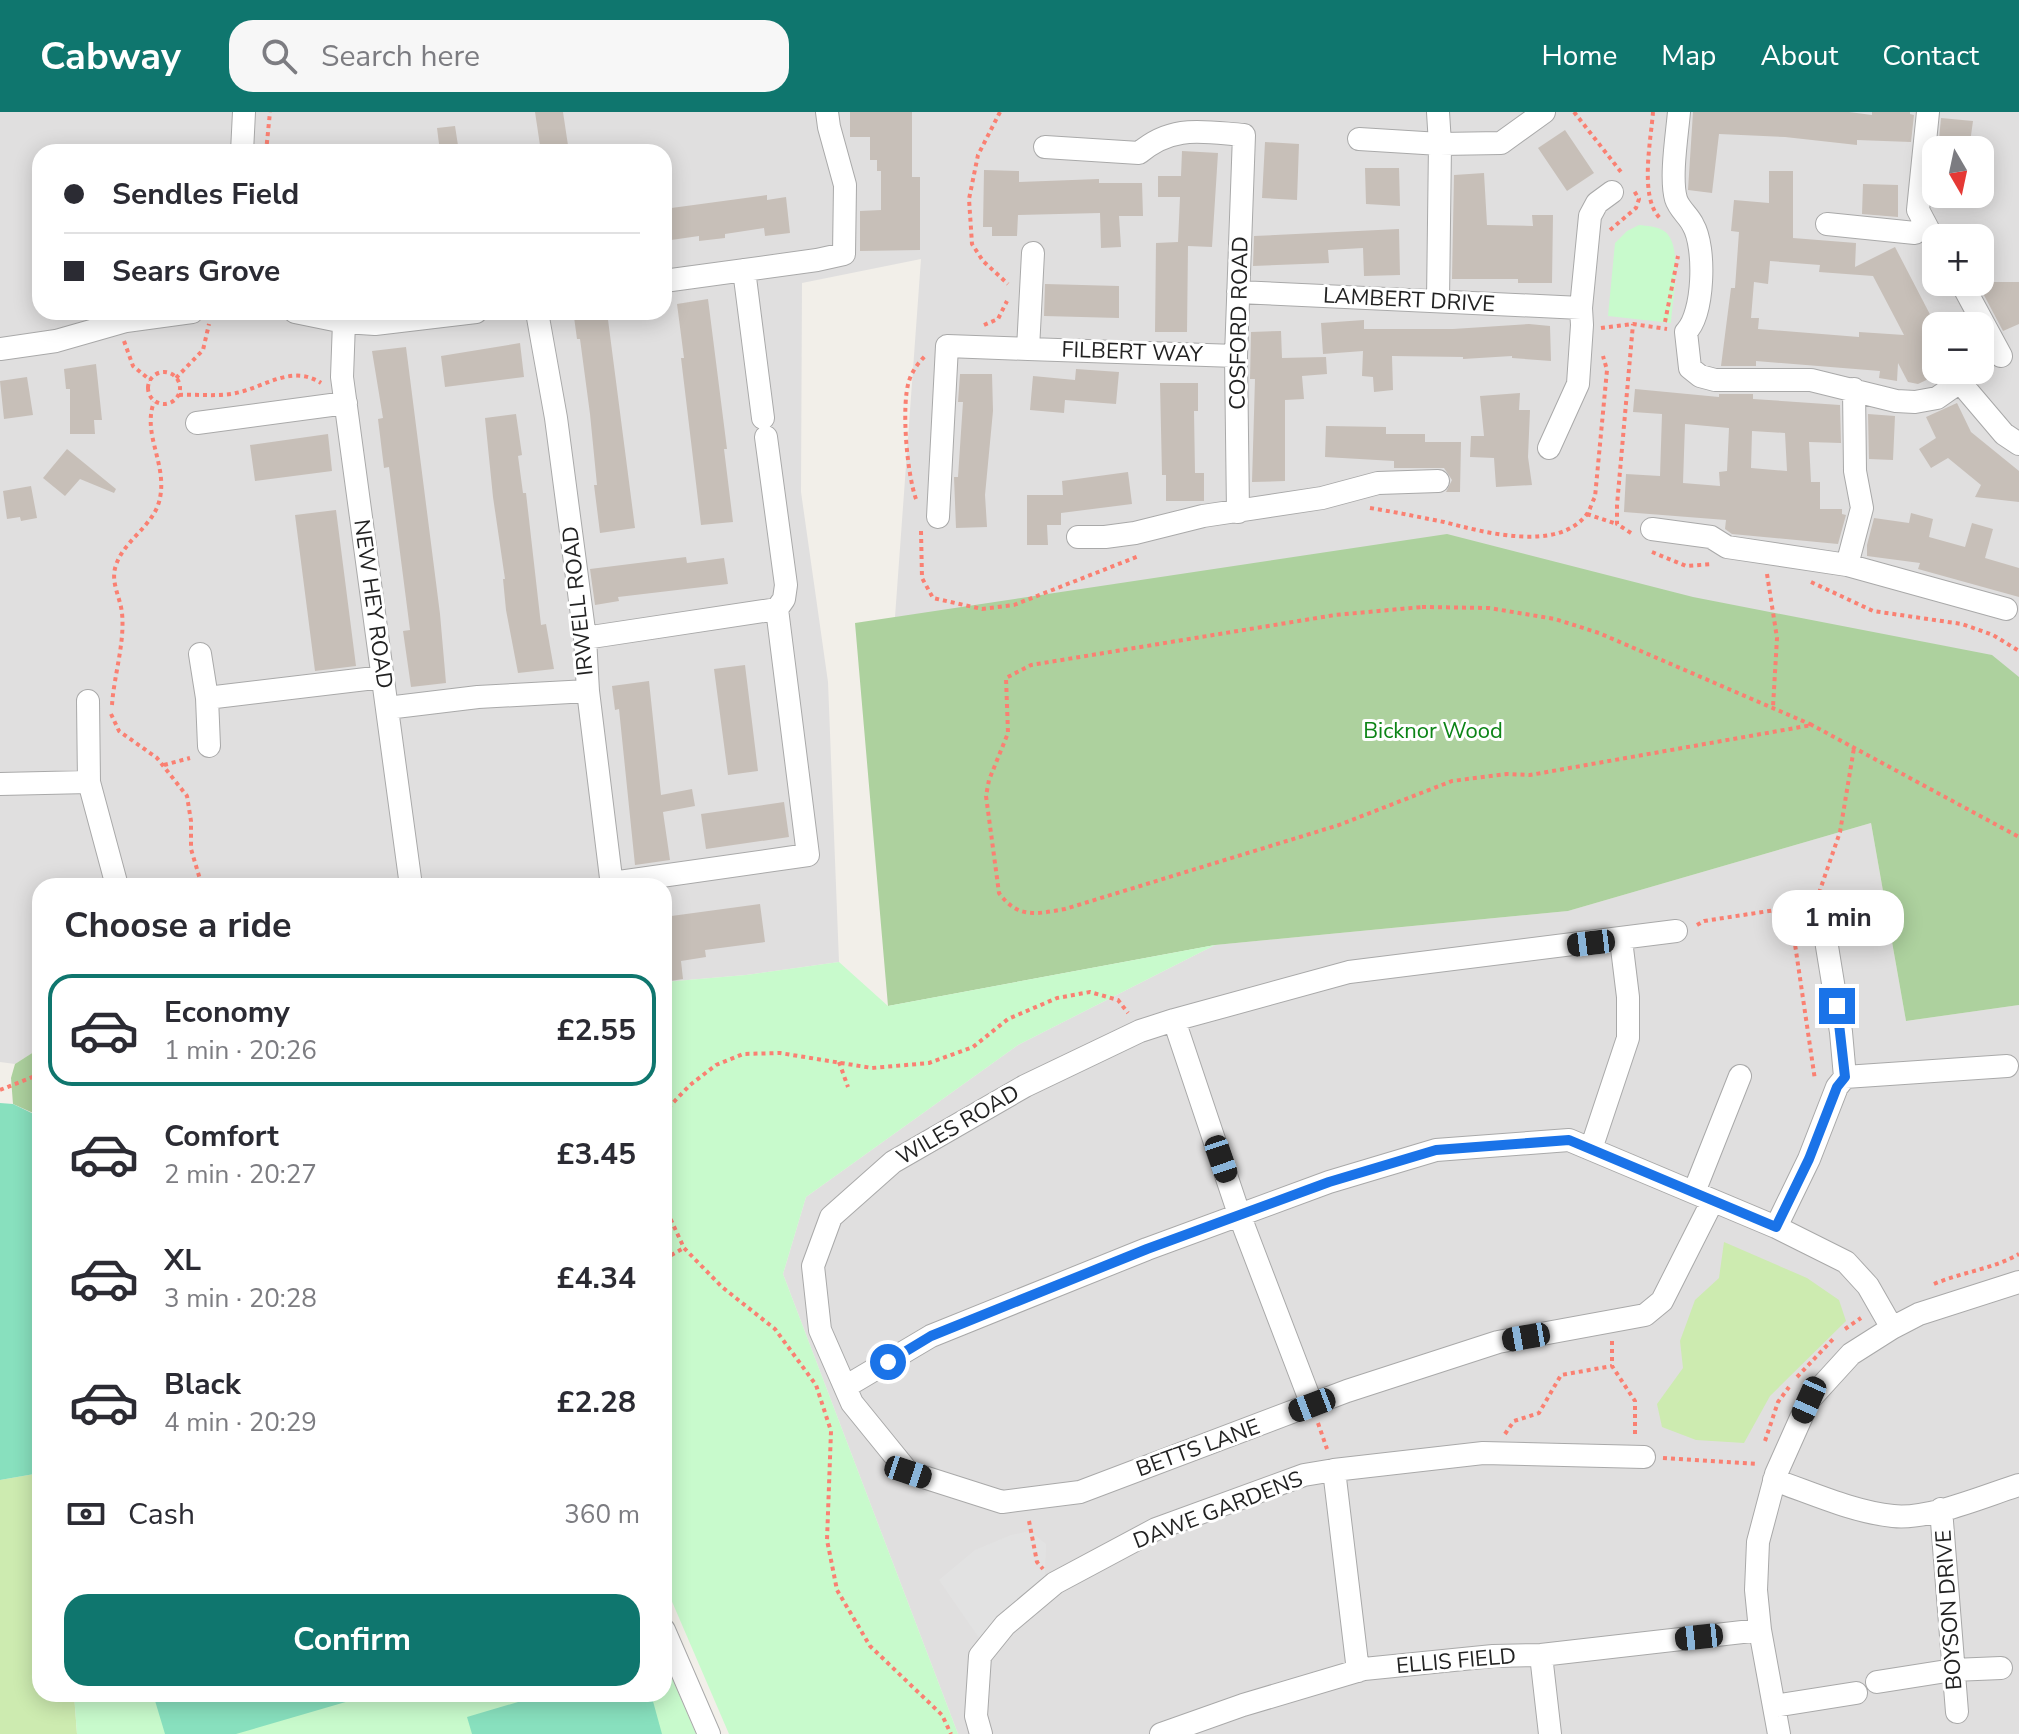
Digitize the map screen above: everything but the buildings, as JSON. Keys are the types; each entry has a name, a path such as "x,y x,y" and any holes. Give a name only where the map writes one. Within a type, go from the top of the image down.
{"street":[{"path":"242,144 244,112"},
{"path":"672,280 844,254 845,185 827,112"},
{"path":"1438,112 1438,301"},
{"path":"1359,139 1440,144 1501,143 1544,112"},
{"path":"1679,112 1676,199 1694,225 1701,279 1694,324 1686,332 1690,368 1700,376 1715,380 1811,380 1896,401 1937,398 1957,384"},
{"path":"1925,224 1918,210 1928,112"},
{"name":"COSFORD ROAD","path":"1045,147 1139,153 1155,139 1185,131 1244,135 1236,356 1238,512"},
{"path":"1549,448 1578,384 1590,216 1597,203 1612,192"},
{"path":"1827,224 1922,233"},
{"path":"1028,349 1033,253"},
{"path":"658,878 808,855 777,609 784,599 786,585 744,270"},
{"name":"LAMBERT DRIVE","path":"1238,292 1438,301 1581,317"},
{"path":"1971,296 2010,351"},
{"path":"0,349 56,341 140,320"},
{"path":"334,320 375,324 409,320"},
{"name":"IRWELL ROAD","path":"387,708 478,697 588,691 585,638 556,418 538,320"},
{"name":"NEW HEY ROAD","path":"344,322 341,404 383,677 409,878"},
{"path":"938,517 947,346"},
{"name":"FILBERT WAY","path":"947,346 1236,356"},
{"path":"1978,384 2004,434 2019,444"},
{"path":"1847,565 1862,508 1855,471 1854,389"},
{"path":"197,423 341,404"},
{"path":"1078,537 1135,533 1203,516 1322,498 1378,483 1438,481"},
{"path":"1652,529 1711,537 1727,547 1847,565 2006,609"},
{"path":"585,638 777,609"},
{"path":"200,654 207,698 209,746"},
{"path":"207,698 383,677"},
{"path":"588,691 611,878"},
{"path":"88,701 89,782 115,878"},
{"path":"0,784 89,782"},
{"path":"1776,1227 1809,1159 1832,1098 1845,1077 1824,928"},
{"name":"WILES ROAD","path":"845,1387 820,1330 813,1266 831,1217 893,1162 1025,1086 1140,1031 1349,972 1676,931"},
{"path":"1591,1149 1628,1038 1628,997 1621,940"},
{"path":"1174,1020 1239,1214 1312,1405"},
{"path":"1845,1077 2007,1066"},
{"name":"BETTS LANE","path":"845,1387 852,1403 908,1472 1002,1502 1080,1492 1347,1391 1498,1342 1645,1315 1662,1301 1703,1197 1740,1076"},
{"path":"845,1387 931,1336 1239,1214 1329,1182 1436,1150 1569,1140 1776,1227 1846,1262 1868,1286 1892,1328"},
{"path":"1779,1734 1760,1630 1756,1590 1758,1542 1774,1480 1809,1400 1851,1354 1892,1328 1919,1314 2019,1282"},
{"name":"DAWE GARDENS","path":"981,1734 976,1716 980,1656 1005,1625 1055,1583 1156,1529 1304,1475 1334,1470 1483,1453 1644,1457"},
{"name":"DAWE GARDENS","path":"1334,1470 1358,1671"},
{"path":"1774,1480 1866,1511 1895,1517 1941,1509 2019,1485"},
{"name":"BOYSON DRIVE","path":"1941,1509 1957,1712"},
{"name":"ELLIS FIELD","path":"1161,1734 1243,1705 1358,1671 1493,1656 1541,1655 1760,1630"},
{"path":"672,1648 709,1734"},
{"path":"1541,1655 1550,1734"},
{"path":"1877,1682 1953,1670 2001,1668"},
{"path":"1774,1706 1856,1693"}],"path":[{"path":"267,144 270,112"},
{"path":"947,346 955,335 998,319 1007,302 1008,282 983,261 972,244 969,199 978,155 1000,112"},
{"path":"1581,317 1602,328 1633,324 1686,332"},
{"path":"176,378 203,350 209,320"},
{"path":"120,323 133,366 150,380"},
{"path":"161,372 176,378 179,395 169,404 154,402 148,393 150,380 161,372"},
{"path":"179,395 235,393 291,375 306,376 327,388 341,404"},
{"path":"154,402 149,416 162,474 160,502 148,523 118,558 114,570 114,584 122,612 111,714 119,731 157,758 187,796 191,849 200,878"},
{"path":"1587,514 1617,524"},
{"path":"1766,568 1777,638 1772,706 2019,837"},
{"path":"1489,608 1544,616 1599,633 1812,725 1530,775 1507,774 1452,781 1339,825 1065,909 1029,914 1007,904 999,893 986,796 989,780 1008,733 1006,678 1031,665 1374,610 1489,608"},
{"path":"163,766 194,757 209,746"},
{"path":"1824,928 1820,890 1840,832 1854,748"},
{"path":"1676,931 1689,929 1704,921 1765,910 1782,909 1791,917 1817,1093 1832,1098"},
{"path":"672,1104 716,1065 743,1054 780,1053 872,1068 929,1063 973,1047 1008,1019 1057,998 1090,992 1118,1000 1140,1031"},
{"path":"839,1062 848,1087"},
{"path":"0,1090 32,1077"},
{"path":"672,1222 684,1248 722,1287 775,1329 816,1385 831,1431 827,1540 837,1590 870,1646 942,1715 951,1734"},
{"path":"672,1255 684,1248"},
{"path":"1612,1323 1612,1366 1635,1401 1635,1439 1644,1457 1758,1464 1766,1439"},
{"path":"1501,1455 1501,1439 1514,1421 1539,1413 1561,1375 1612,1366"},
{"path":"1312,1405 1334,1470"},
{"path":"1026,1498 1037,1562 1055,1583"}],"shaded area":[{"path":"0,112 2019,112 2019,718 1458,592 895,617 921,259 802,283 801,492 828,682 839,962 672,981 672,878 32,878 32,1053 15,1064 0,1062"},
{"path":"1871,823 1906,1021 2019,1005 2019,1734 958,1734 783,1274 806,1197 1018,1045 1215,945 1568,911"},
{"path":"1030,1531 1046,1544 1045,1575 1057,1591 986,1648 939,1580 975,1550 1011,1535"}],"green space":[{"path":"1639,225 1664,231 1674,248 1671,323 1608,316 1615,243"},
{"name":"Bicknor Wood","path":"1447,534 1693,597 1992,655 2019,677 2019,1005 1906,1021 1871,823 1568,911 1215,945 888,1006 855,623"},
{"path":"1215,945 1018,1045 806,1197 783,1274 958,1734 729,1734 672,1602 672,981 839,962 888,1006"},
{"path":"32,1053 32,1112 13,1104 11,1078 15,1064"},
{"path":"0,1103 13,1104 32,1113 32,1474 0,1480"},
{"path":"1724,1242 1807,1278 1839,1300 1846,1321 1770,1396 1744,1443 1696,1440 1662,1427 1657,1404 1683,1368 1680,1341 1695,1300 1719,1278"},
{"path":"32,1474 32,1702 75,1702 77,1734 0,1734 0,1480"},
{"path":"672,1678 696,1734 77,1734 75,1702 672,1702"},
{"path":"155,1702 346,1702 236,1734 165,1734"},
{"path":"518,1702 653,1702 662,1734 472,1734 467,1717"}],"route":[{"path":"888,1362 931,1336 1147,1249 1329,1182 1436,1150 1569,1140 1776,1227 1809,1159 1826,1110 1845,1077 1837,1006"}]}
